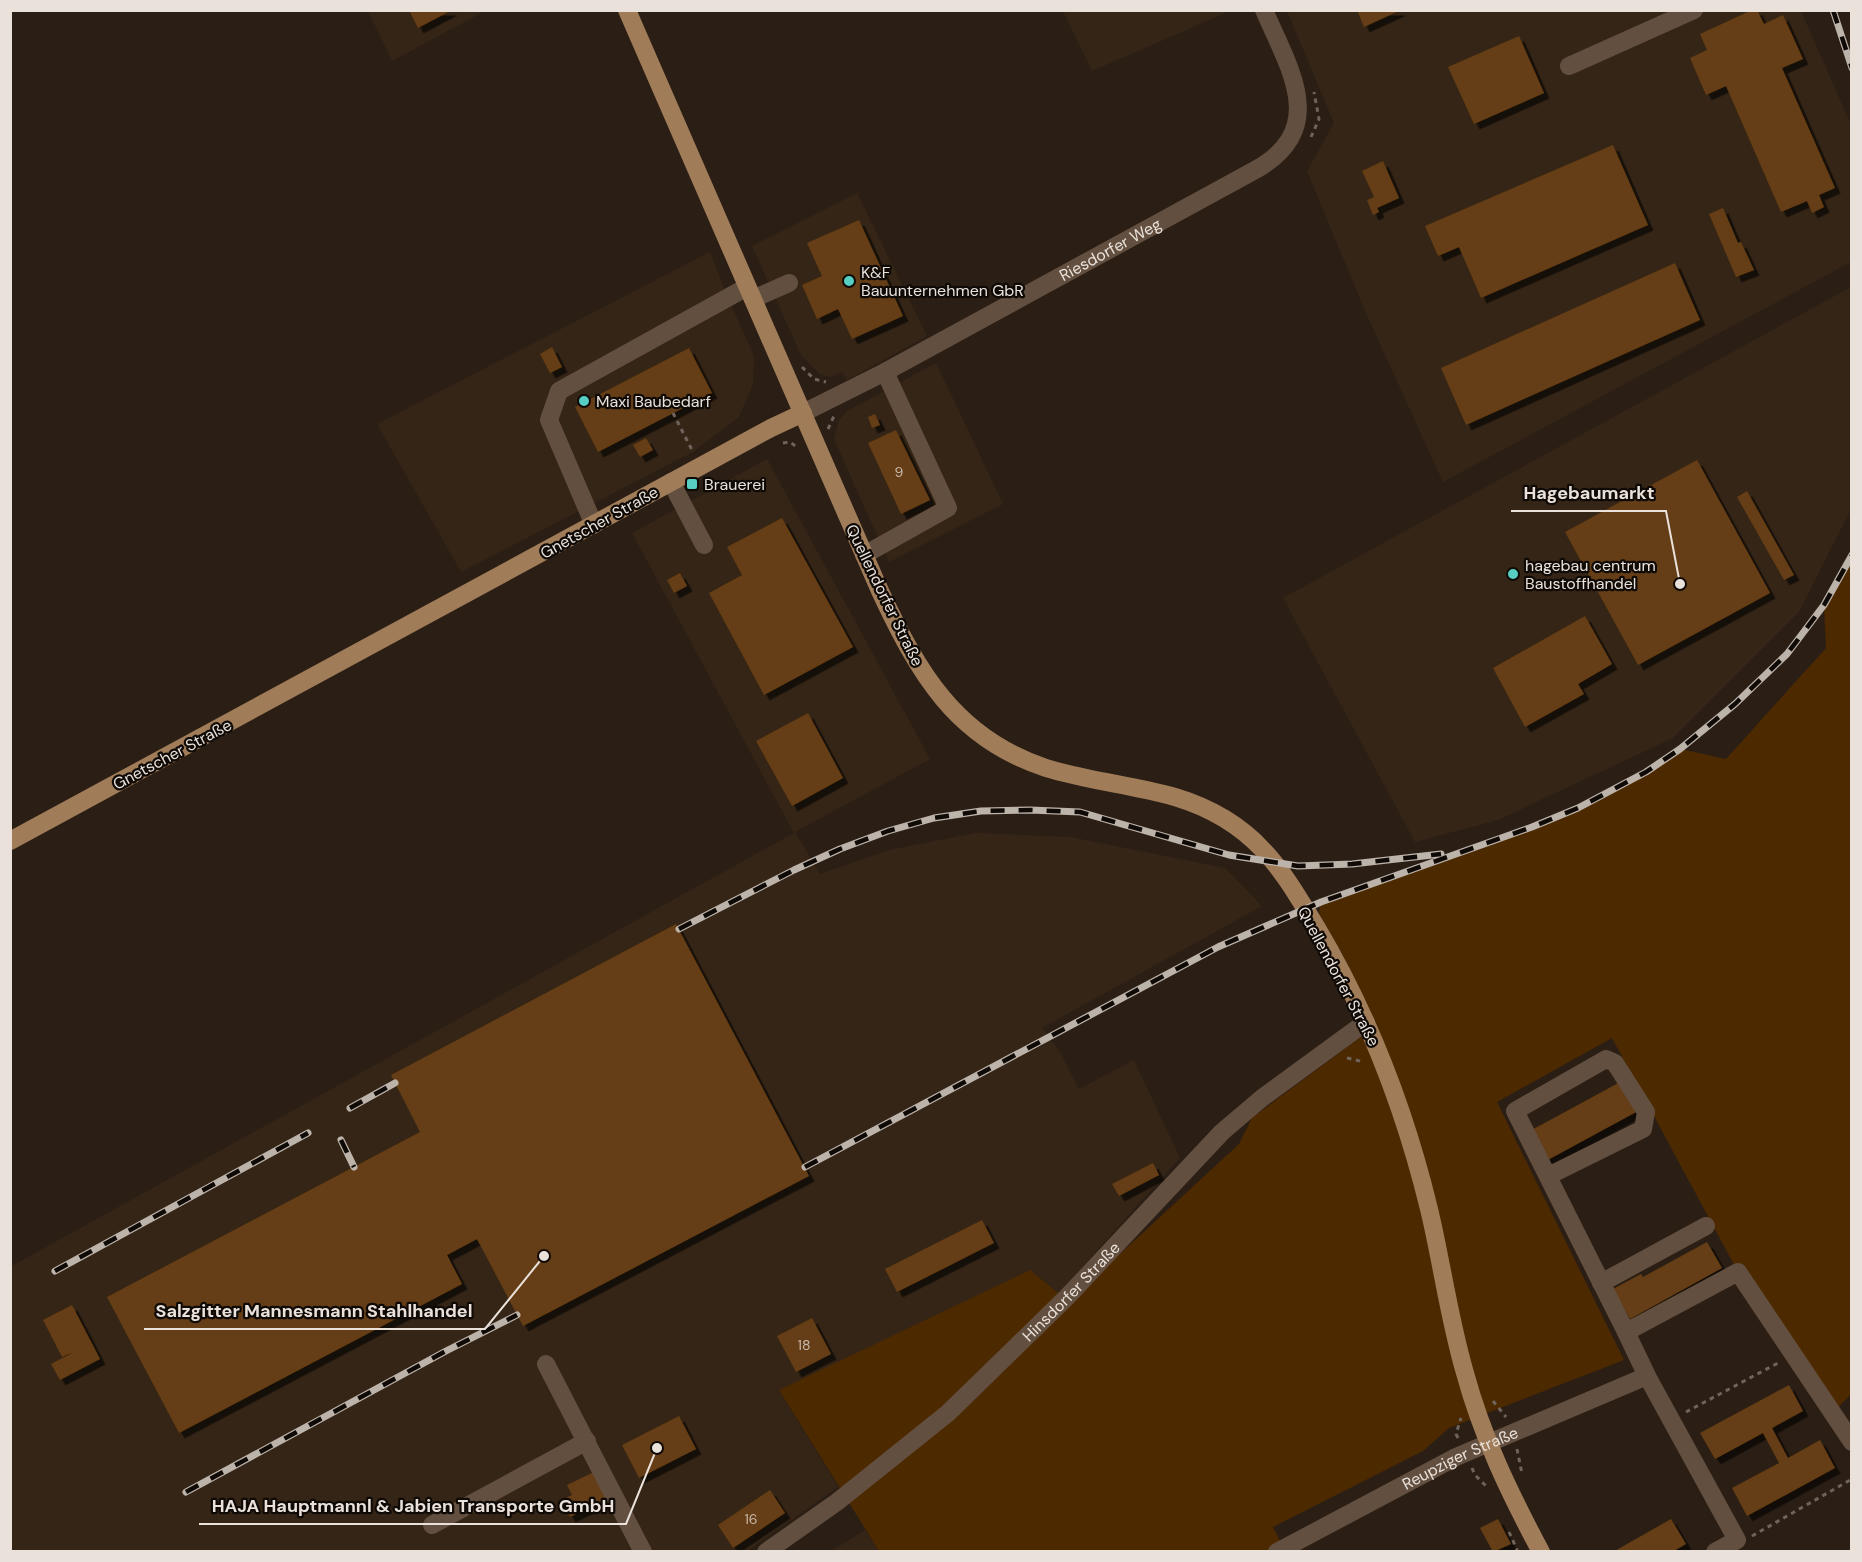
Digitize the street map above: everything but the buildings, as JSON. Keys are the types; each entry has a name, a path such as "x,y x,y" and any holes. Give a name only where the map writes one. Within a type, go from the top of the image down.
{"main road":[{"path":"627,10 803,413"},
{"name":"Gnetscher Straße","path":"10,841 771,428 803,413"},
{"name":"Quellendorfer Straße","path":"803,413 898,629 918,667 945,702 978,732 1021,758 1089,779 1159,792 1190,801 1220,817 1251,838 1276,864 1306,909 1335,959 1359,1026 1394,1092 1415,1157 1435,1235 1460,1355 1488,1442 1509,1491 1541,1551"}],"street":[{"name":"Riesdorfer Weg","path":"803,413 885,372 1248,175 1278,155 1286,146 1296,126 1299,103 1291,74 1264,10"},
{"path":"1569,66 1694,10"},
{"path":"594,525 549,420 559,391 750,293 789,283"},
{"path":"864,555 948,508 885,372"},
{"path":"671,482 704,544"},
{"name":"Hinsdorfer Straße","path":"766,1551 837,1502 948,1413 1059,1305 1222,1132 1262,1098 1359,1026"},
{"path":"1548,1176 1643,1129 1646,1112 1615,1063 1606,1059 1515,1111 1647,1376 1737,1540 1715,1551"},
{"path":"1601,1283 1706,1226"},
{"path":"1626,1332 1738,1272 1851,1442"},
{"path":"546,1364 644,1551"},
{"name":"Reupziger Straße","path":"1277,1551 1488,1442 1647,1376"},
{"path":"432,1526 587,1441"}],"path":[{"path":"673,413 701,466"},
{"path":"1359,1026 1367,1063"},
{"path":"1671,1420 1793,1355"},
{"path":"1488,1396 1504,1414 1512,1432 1520,1456 1522,1476"},
{"path":"1460,1414 1461,1420 1456,1434 1475,1475 1487,1486 1491,1494"},
{"path":"1737,1540 1756,1535 1851,1479"},
{"path":"1509,1530 1518,1551"}],"shaded area":[{"path":"368,11 485,11 392,61"},
{"path":"1063,11 1230,11 1092,71"},
{"path":"1287,11 1801,11 1851,125 1851,262 1443,482 1365,311 1307,171 1334,123"},
{"path":"857,193 927,336 847,380 842,372 831,377 821,375 801,355 752,246"},
{"name":"Maxi Baubedarf","path":"710,252 754,356 753,384 739,417 693,452 461,572 377,424"},
{"path":"1851,287 1851,509 1799,612 1673,738 1498,820 1415,842 1283,598"},
{"path":"936,363 1003,504 889,562 834,439 839,420 847,411"},
{"path":"767,459 930,759 795,832 820,874 889,850 975,833 1070,837 1225,868 1262,906 1042,1028 1060,1052 1079,1089 1134,1060 1180,1158 1058,1294 779,1390 838,1487 747,1551 11,1551 10,1267 794,833 632,533"},
{"path":"1851,555 1852,1393 1832,1414 1738,1272 1612,1038 1497,1102 1624,1360 1449,1428 1423,1451 1273,1527 1285,1551 879,1551 779,1390 1030,1270 1058,1293 1121,1253 1239,1144 1252,1118 1377,1025 1343,955 1319,913 1321,902 1465,852 1578,808 1680,749 1726,759 1826,648 1824,605"},
{"path":"865,1530 879,1551 831,1551"}],"railway":[{"path":"1833,10 1852,68"},
{"path":"805,1167 1218,947 1321,902 1532,827 1578,808 1646,772 1680,749 1735,704 1787,654 1824,605 1852,555"},
{"path":"679,929 840,849 888,831 934,818 981,811 1080,812 1229,855 1298,866 1352,864 1441,854"},
{"path":"350,1108 395,1083"},
{"path":"55,1271 308,1133"},
{"path":"341,1140 354,1167"},
{"path":"186,1492 517,1315"}],"place":[{"name":"K&F Bauunternehmen GbR","path":"849,281"},
{"name":"Maxi Baubedarf","path":"584,401"},
{"name":"Brauerei","path":"692,484"},
{"name":"hagebau centrum Baustoffhandel","path":"1513,574"},
{"name":"Hagebaumarkt","path":"1680,584"},
{"name":"Salzgitter Mannesmann Stahlhandel","path":"544,1256"},
{"name":"HAJA Hauptmannl & Jabien Transporte GmbH","path":"657,1448"}]}
